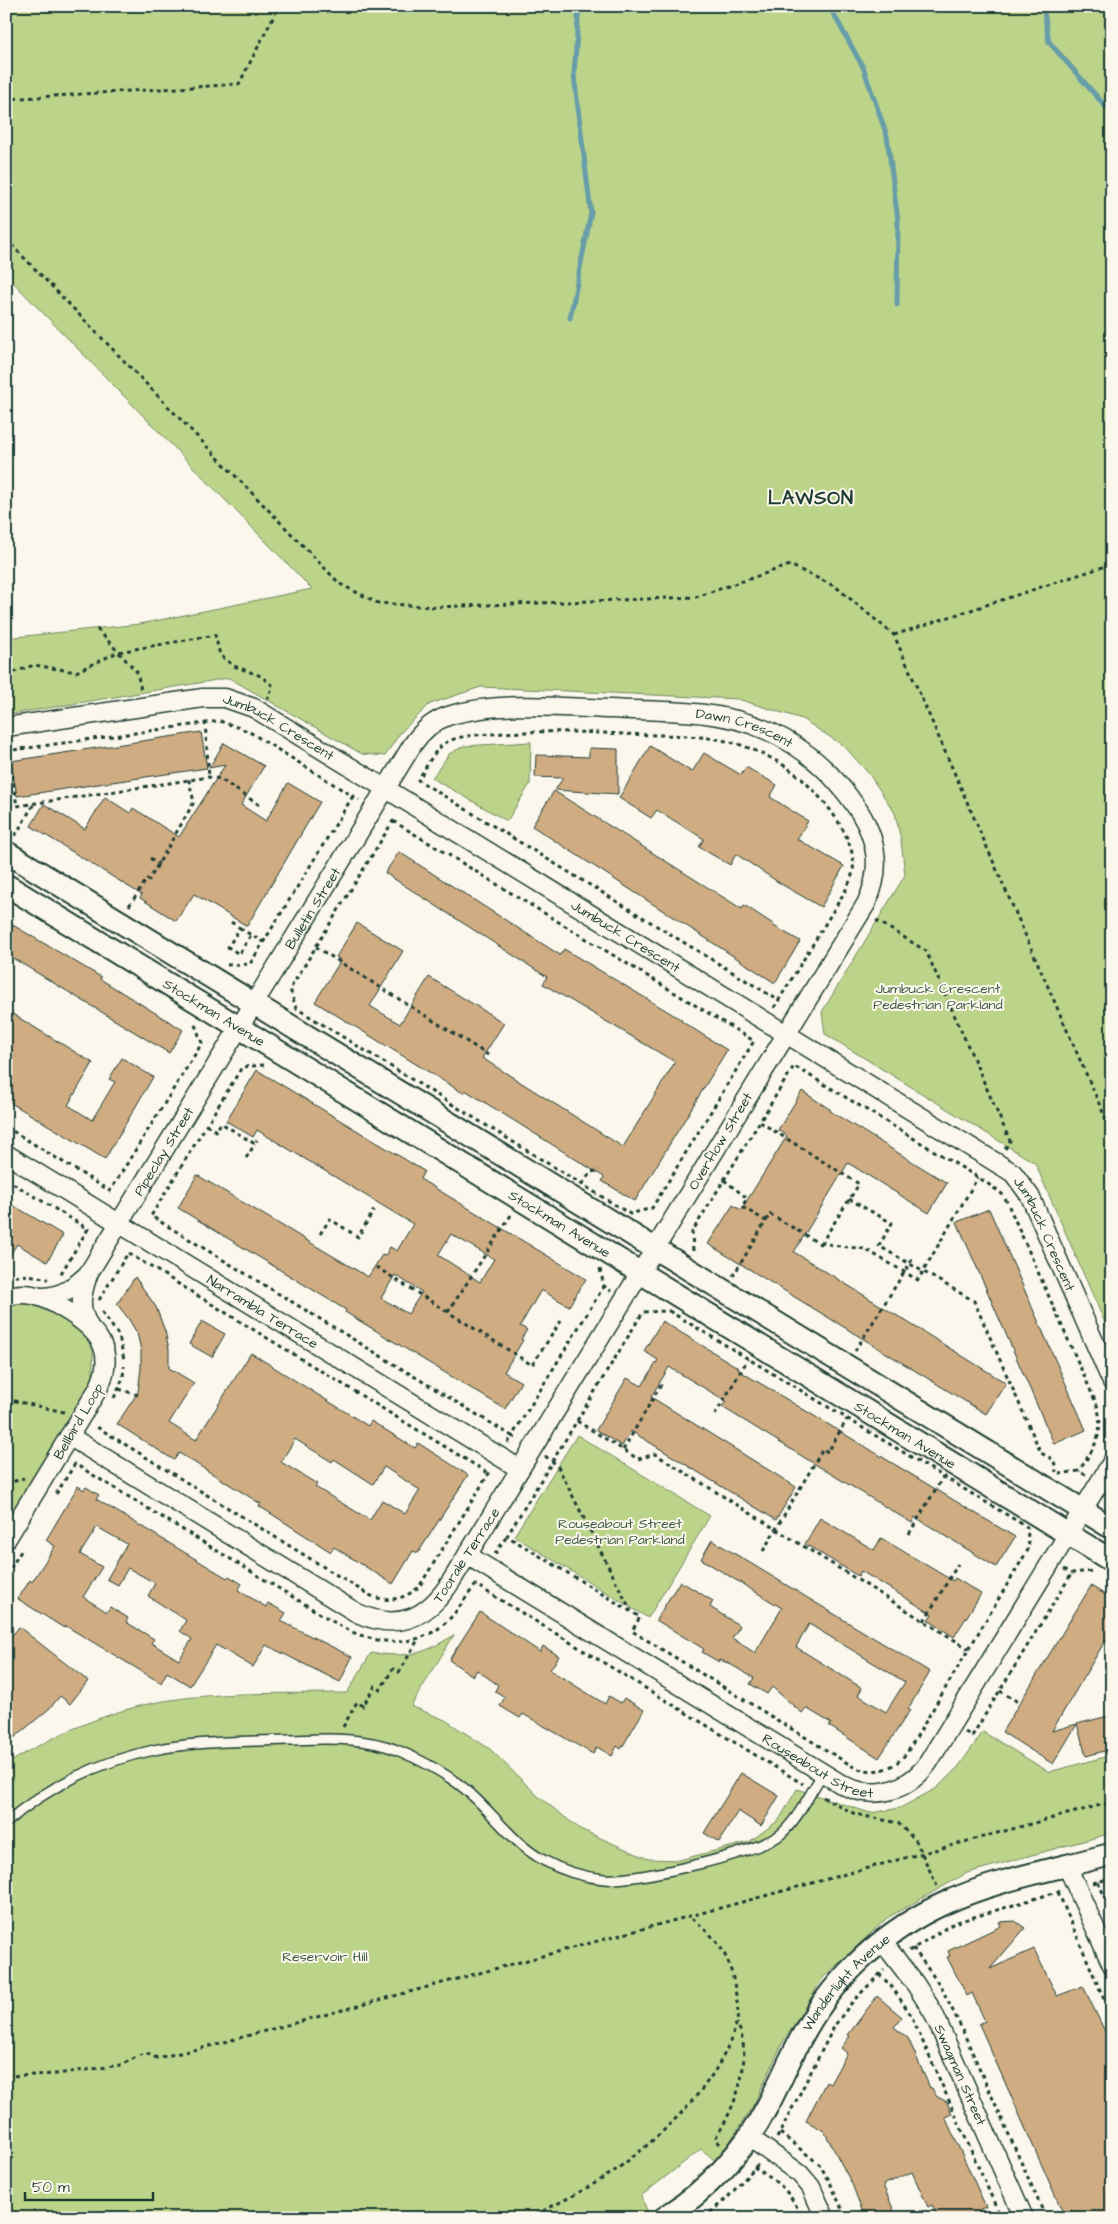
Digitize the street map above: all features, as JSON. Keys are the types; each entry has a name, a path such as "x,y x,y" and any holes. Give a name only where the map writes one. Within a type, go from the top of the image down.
{"street":[{"name":"Jumbuck Crescent","path":"6,728 214,697 235,700 260,711 996,1162 1020,1180 1030,1196 1112,1382"},
{"name":"Dawn Crescent","path":"385,788 419,735 436,721 456,714 536,707 694,713 731,718 766,730 799,748 828,772 852,800 870,832 877,856 875,881 861,911 786,1034"},
{"name":"Bulletin Street","path":"239,1027 385,788"},
{"name":"Stockman Avenue","path":"12,844 254,1004 654,1249 1075,1522 1112,1561"},
{"name":"Stockman Avenue","path":"6,885 640,1273 1075,1522 1112,1528"},
{"name":"Pipeclay Street","path":"88,1324 81,1312 81,1299 88,1274 239,1027"},
{"name":"Overflow Street","path":"654,1249 786,1034"},
{"name":"Narrambla Terrace","path":"6,1154 520,1469"},
{"name":"Toorale Terrace","path":"69,1436 357,1613 378,1621 400,1621 416,1616 430,1608 445,1592 654,1249"},
{"name":"Pipeclay Street","path":"43,1297 56,1296 69,1290 88,1274"},
{"name":"Bellbird Loop","path":"6,1297 26,1294 43,1297 88,1324 102,1343 105,1359 104,1374 98,1389 6,1540"},
{"path":"1075,1522 1112,1462"},
{"name":"Rouseabout Street","path":"467,1555 823,1773 859,1792 879,1793 907,1784 922,1771 1075,1522"},
{"name":"Wanderlight Avenue","path":"664,2218 704,2187 749,2137 768,2106 794,2051 818,2010 847,1973 882,1941 909,1922 945,1903 991,1886 1112,1854"},
{"path":"1067,1866 1112,1964"},
{"name":"Swagman Street","path":"882,1941 926,1998 1024,2218"},
{"path":"749,2137 806,2180 825,2218"}],"lane":[{"path":"6,1823 39,1798 87,1772 118,1760 153,1750 205,1744 336,1739 363,1742 395,1749 435,1768 464,1789 510,1835 543,1860 581,1875 604,1879 626,1879 660,1874 764,1844 780,1834 792,1822 823,1773"}],"path":[{"path":"6,99 239,84 280,6"},
{"path":"6,239 340,584 378,603 435,607 696,597 790,565 836,587 894,634 1112,1133"},
{"path":"894,634 1112,564"},
{"path":"97,629 137,672 147,730"},
{"path":"6,675 34,665 52,670 76,672 118,652 215,635 220,655 234,666 261,676 273,686 248,731"},
{"path":"223,965 250,964 353,796 248,731 220,721 7,751 16,806 188,778 209,777 220,779 261,806"},
{"path":"205,722 209,777"},
{"path":"541,730 698,737 739,744 757,751 791,770 810,787 833,815 844,832 853,860 850,883 841,898 778,1000 418,780 438,748 458,738 479,734 541,730"},
{"path":"136,912 128,908 170,848 167,846 194,802 188,778"},
{"path":"12,844 35,803"},
{"path":"393,821 754,1041 652,1208 630,1214 296,1008 290,989 316,947 393,821"},
{"path":"6,833 12,844"},
{"path":"150,858 159,864"},
{"path":"841,898 926,951 1010,1141 984,1181"},
{"path":"231,922 263,942"},
{"path":"240,928 228,947 240,954 251,935"},
{"path":"316,947 488,1056"},
{"path":"6,1127 110,1191 202,1043 194,1020"},
{"path":"266,1065 242,1067 151,1216 553,1461 557,1465 632,1611"},
{"path":"701,1256 693,1251 692,1232 794,1066 984,1181 1002,1194 1097,1405 1100,1418 1098,1441 1079,1471"},
{"path":"760,1122 820,1157 859,1184 822,1242"},
{"path":"206,1125 216,1131 220,1123 255,1144"},
{"path":"246,1158 257,1140"},
{"path":"582,1184 590,1172 600,1170"},
{"path":"733,1276 770,1214 820,1244 822,1242 832,1246 865,1249 918,1280 978,1178"},
{"path":"6,1179 88,1229 55,1282"},
{"path":"724,1180 747,1198 742,1206 766,1221"},
{"path":"850,1199 892,1223 873,1254"},
{"path":"320,1234 330,1219 358,1237 374,1210"},
{"path":"448,1312 512,1214 504,1210"},
{"path":"879,1246 974,1301 1041,1452 1054,1460 1056,1475"},
{"path":"113,1400 119,1389 124,1366 122,1345 113,1325 96,1306 128,1253 488,1473"},
{"path":"855,1351 913,1258"},
{"path":"100,1421 96,1428 369,1596 384,1600 405,1596 419,1587 604,1286 599,1268 593,1264"},
{"path":"376,1267 532,1365 561,1321"},
{"path":"725,1271 741,1281"},
{"path":"669,1311 748,1359 1027,1527 1029,1548 932,1711 900,1761 892,1767 880,1771 857,1769 632,1632 640,1616 507,1536 643,1312 669,1311"},
{"path":"847,1346 862,1355"},
{"path":"715,1415 748,1359"},
{"path":"623,1450 662,1383"},
{"path":"119,1389 138,1395"},
{"path":"763,1552 823,1449 828,1452 848,1418"},
{"path":"577,1422 638,1459 655,1454 969,1649"},
{"path":"53,1499 75,1464 342,1627 360,1637 377,1641 396,1642 419,1637 444,1624 476,1584 840,1808 855,1814 898,1823 916,1841 954,1923"},
{"path":"1051,1472 1056,1475 1079,1471 1099,1483"},
{"path":"909,1534 943,1476"},
{"path":"6,1575 27,1541"},
{"path":"924,1621 958,1564"},
{"path":"932,1711 972,1736 1072,1574"},
{"path":"336,1739 357,1702 362,1706 375,1686 380,1690 393,1669 399,1672 419,1637"},
{"path":"1000,1691 1018,1702"},
{"path":"6,2076 56,2074 100,2068 120,2065 145,2052 157,2058 202,2048 1112,1802"},
{"path":"704,2218 728,2198 756,2167 780,2133 820,2051 835,2025 853,2001 879,1974 954,1923 1112,1878"},
{"path":"1098,1882 1112,1912"},
{"path":"1058,1892 1112,2018"},
{"path":"529,2218 569,2198 620,2166 652,2140 689,2104 708,2083 716,2068 737,2023 736,1992 724,1953 715,1939 689,1916"},
{"path":"879,1974 892,1988 911,2015 1001,2218"}],"green space":[{"name":"Jumbuck Crescent Pedestrian Parkland","path":"6,6 1112,6 1112,1339 1035,1163 825,1034 822,1012 905,875 901,840 895,813 869,774 844,746 802,719 738,699 481,687 430,704 400,733 385,756 362,754 229,678 6,715 6,638 140,624 312,589 6,275"},
{"path":"531,742 530,784 507,821 432,778 449,754 464,746"},
{"path":"18,1303 45,1303 81,1324 93,1349 93,1379 6,1523 6,1309"},
{"name":"Rouseabout Street Pedestrian Parkland","path":"577,1435 710,1516 648,1618 514,1536"},
{"name":"Reservoir Hill","path":"454,1635 411,1706 445,1720 490,1749 539,1797 580,1829 648,1859 679,1860 749,1842 779,1820 797,1789 870,1813 900,1808 937,1788 959,1766 983,1732 1049,1772 1112,1755 1112,1833 967,1873 887,1918 823,1978 782,2044 754,2104 717,2162 701,2149 641,2196 649,2215 641,2218 6,2218 6,1765 42,1744 82,1725 144,1705 209,1696 347,1693 371,1653 406,1655 423,1651"}],"building":[{"path":"201,732 207,768 17,796 11,761"},
{"path":"224,743 264,766 241,805 266,821 288,783 320,802 247,926 194,894 176,921 140,898 142,895 31,826 44,804 85,829 105,797 130,813 133,808 179,837 225,765 209,768"},
{"path":"650,746 692,772 704,753 741,775 746,767 777,785 770,797 808,821 797,839 844,866 821,907 781,884 736,854 730,865 699,847 704,839 657,810 651,818 619,798"},
{"path":"589,748 618,749 618,794 555,790 563,778 535,777 536,755 589,757"},
{"path":"554,791 742,909 744,905 772,925 800,941 775,983 532,826"},
{"path":"399,852 560,955 564,949 682,1020 727,1050 635,1201 602,1181 604,1177 465,1090 463,1093 315,1002 341,960 336,957 357,923 403,951 370,1006 400,1024 429,977 504,1023 482,1058 623,1147 675,1062 543,984 547,977 385,873"},
{"path":"6,921 101,977 100,979 183,1030 169,1053 6,954"},
{"path":"6,1010 93,1063 68,1105 92,1120 115,1082 109,1079 122,1058 153,1077 105,1159 6,1100"},
{"path":"257,1070 424,1171 420,1179 586,1279 569,1306 541,1290 520,1326 527,1330 504,1372 521,1382 505,1409 178,1208 197,1175 368,1277 382,1255 385,1256 390,1247 397,1251 413,1224 257,1130 253,1137 226,1121","holes":["451,1234 494,1259 480,1282 438,1255","395,1275 422,1292 408,1314 381,1298"]},
{"path":"802,1091 830,1111 947,1183 929,1213 848,1163 794,1252 1006,1383 986,1414 708,1244 733,1205 741,1210 787,1136 778,1130"},
{"path":"6,1201 63,1235 47,1262 17,1244 6,1261"},
{"path":"989,1209 1086,1430 1054,1444 957,1222"},
{"path":"135,1277 156,1307 165,1331 169,1349 169,1368 194,1383 169,1423 196,1440 251,1353 368,1426 371,1421 415,1448 418,1443 468,1475 418,1553 413,1551 393,1584 334,1547 331,1552 259,1506 261,1504 179,1453 174,1460 117,1424 138,1392 141,1350 137,1333 117,1304","holes":["295,1439 332,1462 334,1459 373,1484 384,1467 420,1490 405,1514 382,1500 370,1520 315,1487 317,1484 281,1462"]},
{"path":"202,1321 225,1334 212,1357 189,1344"},
{"path":"662,1321 739,1368 738,1370 1015,1537 996,1567 915,1517 912,1523 823,1469 722,1407 726,1401 669,1367 651,1397 796,1487 776,1520 631,1431 622,1446 596,1430 627,1378 642,1386 658,1360 644,1351"},
{"path":"78,1486 84,1490 86,1487 99,1495 96,1499 227,1578 229,1576 242,1584 238,1590 266,1607 268,1603 286,1613 281,1621 352,1657 340,1682 266,1645 253,1667 216,1645 190,1686 167,1672 161,1683 66,1626 64,1628 18,1599 30,1580 32,1582 55,1546 46,1540","holes":["97,1527 127,1544 107,1579 118,1585 128,1568 155,1583 148,1596 186,1620 180,1631 192,1639 179,1660 151,1643 154,1639 126,1622 128,1618 110,1607 107,1612 83,1597 102,1567 80,1554"]},
{"path":"820,1518 874,1550 881,1538 953,1581 955,1578 981,1594 954,1637 928,1620 932,1614 861,1571 858,1576 805,1544"},
{"path":"712,1540 930,1672 908,1709 910,1710 879,1758 829,1726 831,1723 806,1708 802,1713 772,1687 767,1694 750,1684 754,1678 728,1663 720,1660 719,1662 702,1652 704,1649 656,1620 680,1581 713,1601 710,1607 740,1626 732,1638 755,1653 782,1608 701,1559","holes":["809,1624 905,1682 886,1712 858,1695 862,1688 796,1647"]},
{"path":"1091,1586 1112,1599 1112,1645 1105,1641 1052,1731 1077,1724 1053,1764 1002,1732"},
{"path":"480,1612 540,1652 543,1646 559,1656 550,1670 605,1704 609,1696 621,1703 624,1698 644,1710 621,1749 617,1746 612,1756 597,1747 593,1754 523,1714 520,1718 500,1706 505,1697 495,1691 498,1685 477,1670 473,1676 449,1660"},
{"path":"19,1627 88,1681 70,1704 60,1696 50,1708 14,1738 6,1729 6,1643"},
{"path":"1112,1715 1112,1749 1086,1756 1077,1724"},
{"path":"741,1773 779,1796 761,1826 738,1811 719,1842 704,1833"},
{"path":"1015,1921 1025,1928 990,1969 1034,1949 1057,1996 1083,1986 1112,2046 1112,2218 1074,2218 1071,2210 1063,2213 979,2024 985,2021 972,1993 967,1996 947,1957 950,1956 948,1951 1001,1926 999,1922"},
{"path":"877,1996 902,2017 894,2027 908,2038 930,2088 932,2088 936,2096 947,2102 952,2114 945,2117 986,2207 980,2209 984,2218 938,2218 932,2205 928,2207 912,2172 883,2185 897,2218 865,2218 852,2184 824,2131 806,2121 826,2082 830,2084 847,2053 841,2048 850,2036 848,2035"}],"waterway":[{"path":"570,318 591,213 574,75 579,6"},
{"path":"829,6 863,67 887,136 898,221 897,305"},
{"path":"1043,6 1049,42 1106,107 1112,110"}],"district":[{"name":"LAWSON","path":"811,497"}]}
